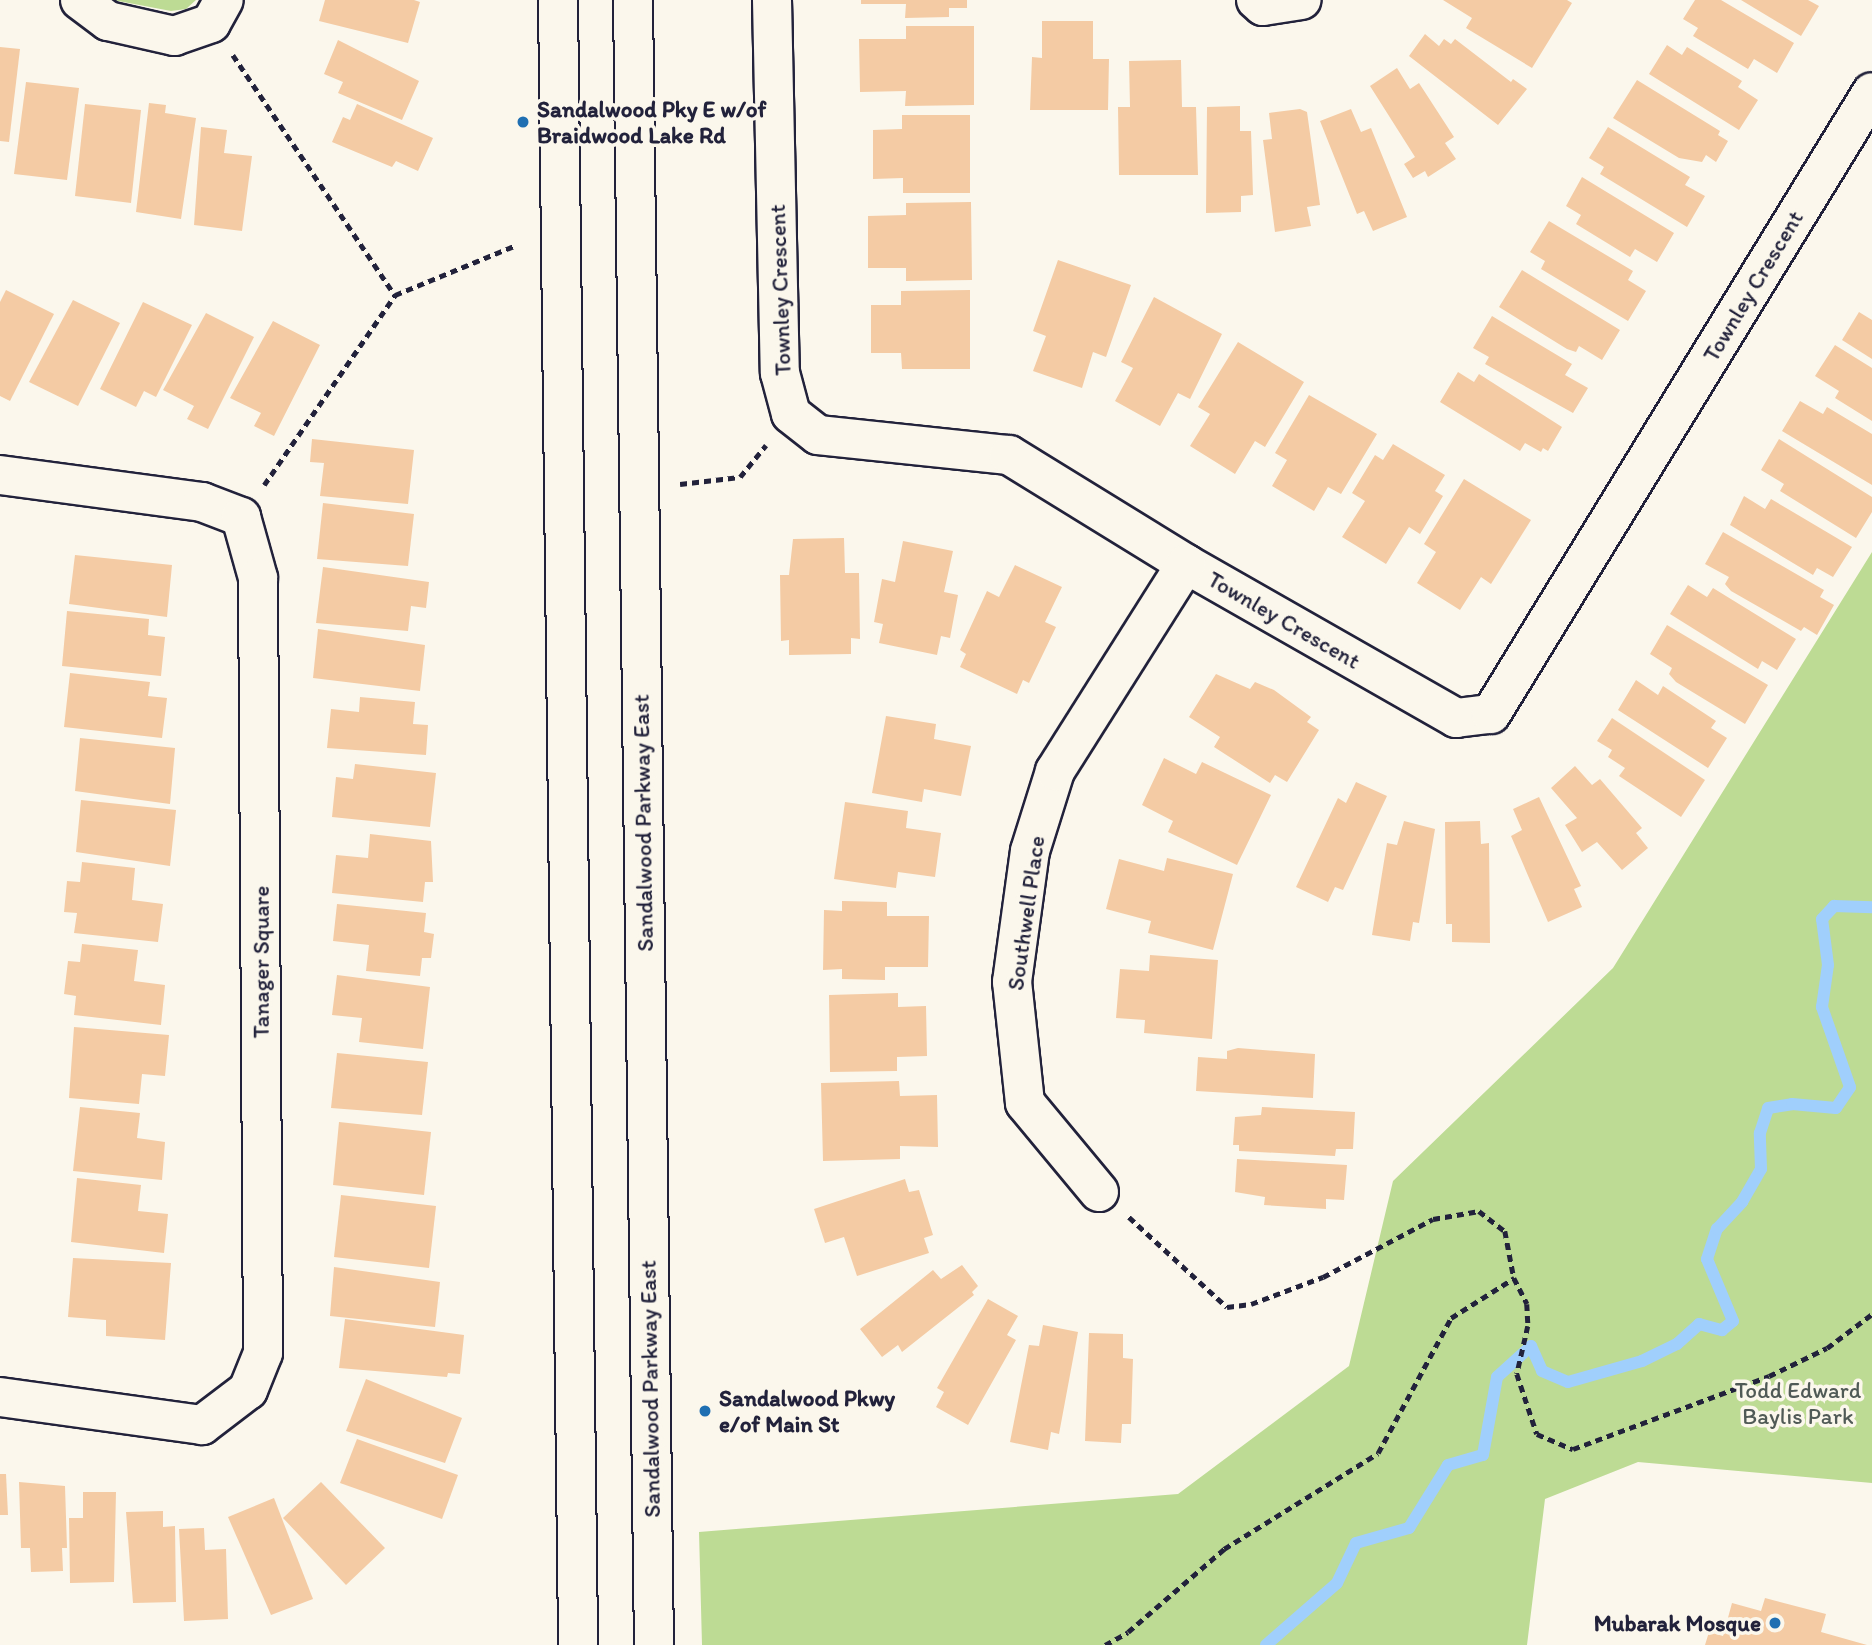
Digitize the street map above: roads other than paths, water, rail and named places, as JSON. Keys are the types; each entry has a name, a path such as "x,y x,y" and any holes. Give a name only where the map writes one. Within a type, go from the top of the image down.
{"street":[{"path":"80,0 108,21 174,36 218,11"},
{"path":"558,0 578,1645"},
{"name":"Sandalwood Parkway East","path":"633,0 654,1645"},
{"name":"Townley Crescent","path":"772,0 780,373 791,414 818,435 1009,455 1186,564 1455,718 1491,714 1872,92"},
{"path":"1256,0 1264,6 1301,0"},
{"name":"Tanager Square","path":"0,475 202,502 242,517 258,578 264,1353 248,1390 202,1425 0,1397"},
{"name":"Southwell Place","path":"1099,1192 1025,1103 1012,982 1030,850 1055,771 1186,564"}],"waterway":[{"path":"1266,1645 1337,1583 1356,1543 1409,1528 1448,1465 1483,1455 1497,1377 1531,1346 1542,1371 1568,1382 1642,1361 1677,1344 1699,1324 1722,1330 1733,1321 1707,1259 1717,1229 1742,1202 1761,1169 1760,1133 1768,1108 1792,1104 1836,1108 1850,1087 1822,1007 1828,965 1822,919 1834,906 1872,907"}],"place":[{"name":"Sandalwood Pky E w/of Braidwood Lake Rd","path":"523,122"},
{"name":"Sandalwood Pkwy e/of Main St","path":"705,1411"},
{"name":"Mubarak Mosque","path":"1775,1623"}],"park label":[{"name":"Todd Edward Baylis Park","path":"1798,1403"}]}
